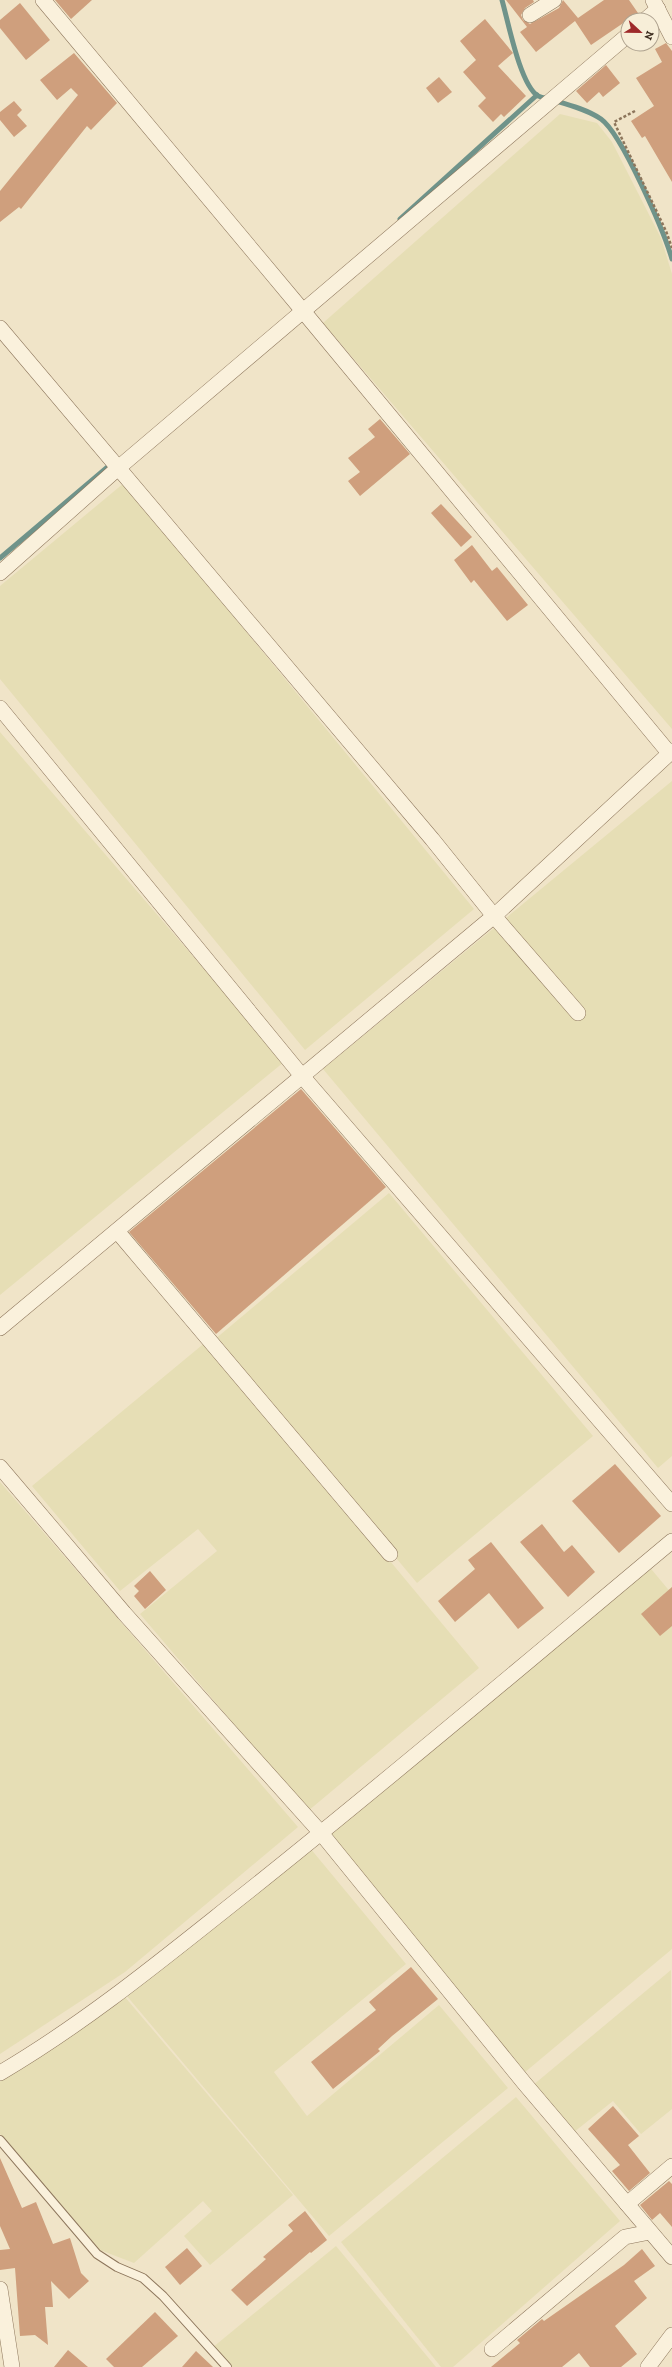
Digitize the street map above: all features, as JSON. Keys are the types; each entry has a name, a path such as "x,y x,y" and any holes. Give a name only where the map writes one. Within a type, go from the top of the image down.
{"street":[{"path":"0,1328 494,916 670,752 300,306 43,0"},
{"path":"530,15 554,0"},
{"path":"655,5 672,37"},
{"path":"0,573 114,464 300,306 559,94 620,42"},
{"path":"0,328 432,839 494,916 578,1013"},
{"path":"0,708 302,1076 672,1504"},
{"path":"117,1230 390,1554"},
{"path":"0,1467 124,1613 321,1834 626,2204 672,2257"},
{"path":"0,2072 33,2053 117,1995 321,1834 672,1541"},
{"path":"626,2204 672,2166"},
{"path":"492,2349 625,2237 650,2232"},
{"path":"0,2289 12,2367"},
{"path":"648,2367 672,2335"}],"lane":[{"path":"0,2140 97,2254 117,2267 143,2278 167,2300 227,2367"}],"path":[{"path":"635,111 614,122 666,231 672,248"}],"shaded area":[{"path":"560,114 597,123 612,142 661,238 672,274 672,729 323,323"},
{"path":"124,483 474,909 305,1050 0,679 0,586"},
{"path":"0,732 284,1062 0,1295"},
{"path":"672,781 672,1456 658,1468 323,1069"},
{"path":"389,1193 593,1436 417,1583 214,1340"},
{"path":"207,1341 479,1668 308,1811 140,1614 217,1551 198,1529 120,1591 32,1486"},
{"path":"0,1482 298,1827 125,1972 0,2054"},
{"path":"647,1564 672,1594 672,1949 524,2073 324,1833"},
{"path":"310,1848 406,1964 274,2072 307,2116 439,2005 508,2088 329,2236 126,1995"},
{"path":"671,1970 672,2109 641,2134 613,2101 574,2132 532,2086"},
{"path":"119,1990 293,2195 210,2265 184,2236 212,2211 203,2201 134,2263 100,2250 0,2134 0,2070"},
{"path":"516,2097 620,2221 453,2367 441,2367 341,2242"},
{"path":"336,2246 436,2367 227,2367 212,2348"}],"building":[{"path":"55,0 92,0 71,19"},
{"path":"506,0 533,0 534,2 525,8 521,15 523,20 530,24 559,8 563,0 578,18 604,0 629,0 637,12 620,12 620,25 591,45 575,21 536,52 520,32 527,27"},
{"path":"20,3 50,40 26,60 0,28 0,20"},
{"path":"485,19 513,53 498,66 526,96 504,117 501,114 493,122 478,106 486,98 463,72 476,60 460,41"},
{"path":"666,43 672,51 672,182 645,136 642,138 631,121 654,106 636,78 662,62 657,52 660,52 660,46"},
{"path":"74,53 117,103 91,130 87,126 21,209 19,207 0,222 0,191 78,95 71,88 57,100 40,80"},
{"path":"606,65 620,83 603,97 599,92 587,103 576,91"},
{"path":"439,77 452,92 438,103 426,88"},
{"path":"14,101 22,110 17,115 27,126 14,137 0,120 0,112"},
{"path":"380,419 410,454 360,496 348,481 360,472 348,458 375,437 368,429"},
{"path":"441,504 472,537 461,547 431,513"},
{"path":"472,545 492,571 497,567 528,605 507,621 474,580 471,583 454,560"},
{"path":"301,1089 386,1187 216,1334 129,1232"},
{"path":"615,1464 661,1516 619,1553 572,1501"},
{"path":"542,1524 564,1552 572,1545 595,1572 568,1597 520,1542"},
{"path":"491,1542 544,1608 518,1629 489,1593 455,1622 438,1601 475,1569 468,1560"},
{"path":"150,1571 166,1590 145,1609 134,1596 139,1591 134,1586"},
{"path":"672,1587 672,1626 660,1636 641,1614"},
{"path":"411,1967 438,1999 392,2036 378,2049 380,2051 333,2089 311,2062 376,2010 369,2002"},
{"path":"613,2106 639,2136 628,2145 650,2173 629,2191 612,2171 620,2165 588,2129"},
{"path":"0,2158 22,2208 36,2202 53,2244 70,2238 81,2273 89,2281 69,2299 51,2281 53,2307 45,2307 48,2345 35,2335 20,2336 15,2268 0,2270 0,2250 10,2249 0,2226"},
{"path":"669,2181 672,2184 672,2227 660,2213 652,2220 640,2205"},
{"path":"305,2211 327,2240 311,2253 310,2252 247,2306 231,2290 266,2259 263,2257 293,2231 288,2225"},
{"path":"187,2248 202,2266 180,2285 165,2267"},
{"path":"642,2249 655,2266 634,2281 647,2298 615,2326 637,2354 621,2367 590,2367 579,2353 562,2367 491,2367 520,2343 517,2340 542,2319 544,2321 624,2265"},
{"path":"155,2312 178,2336 142,2367 114,2367 106,2359"},
{"path":"68,2350 88,2367 54,2367"},
{"path":"196,2351 213,2367 182,2367"}],"waterway":[{"path":"502,0 520,66 532,90 538,96 573,106 590,113 601,119 610,128 631,163 652,207 672,259"},
{"path":"400,219 537,95"},
{"path":"0,558 110,465"}]}
